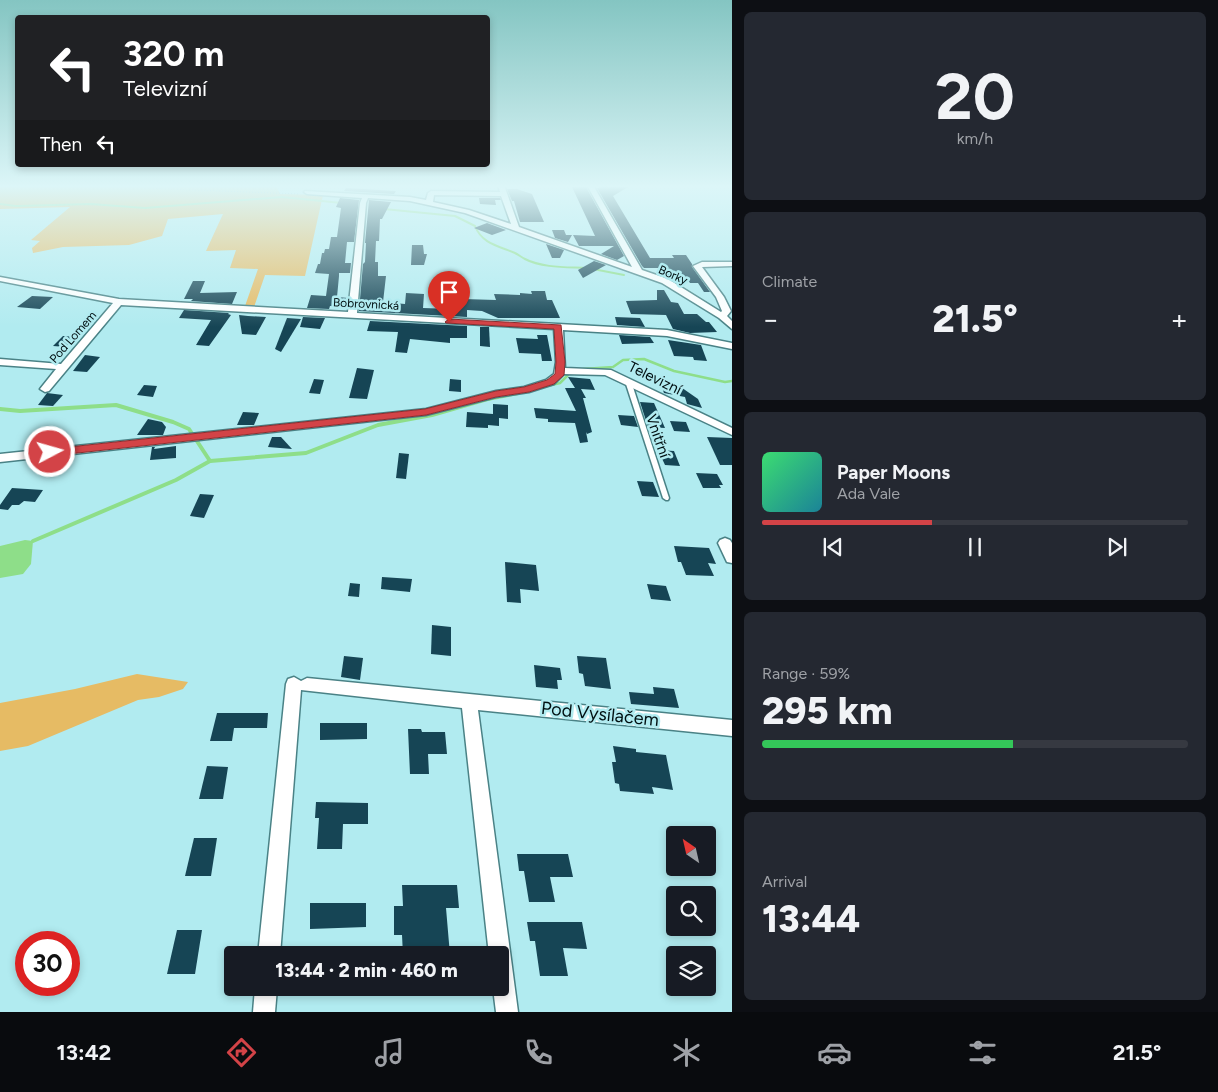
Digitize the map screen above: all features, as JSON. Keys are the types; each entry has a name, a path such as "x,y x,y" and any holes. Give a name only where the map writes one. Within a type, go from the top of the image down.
{"street":[{"path":"352,316 360,232"},
{"name":"Borky","path":"525,232 675,286 722,316 732,326"},
{"path":"617,232 639,272"},
{"path":"722,316 727,311 720,297 698,266 702,264 732,264"},
{"name":"Bobrovnická","path":"0,279 119,302 667,333 732,346"},
{"name":"Pod Lomem","path":"45,389 119,302"},
{"path":"0,458 426,412 481,397 538,386 557,378 560,371 558,327"},
{"path":"0,362 63,367"},
{"name":"Televizní","path":"560,371 607,372 732,432"},
{"path":"725,543 732,558"},
{"name":"Pod Vysílačem","path":"270,946 301,684 732,728"},
{"path":"469,701 499,946"},
{"path":"264,1012 265,996"},
{"path":"505,996 507,1012"}],"lane":[{"name":"Vnitřní","path":"628,381 666,498"}],"shaded area":[{"path":"40,232 163,232 162,236 129,245 63,247 33,253 32,248 40,241 31,240"},
{"path":"215,232 315,232 305,276 265,275 254,307 245,306 258,269 230,268 236,250 206,251"},
{"path":"25,540 33,541 31,564 23,574 0,578 0,546"},
{"path":"137,674 188,682 183,689 159,697 138,700 28,746 0,751 0,703 75,689"}],"building":[{"path":"338,232 355,232 354,242 347,242 345,263 351,263 350,273 339,273 337,297 348,298 347,307 330,306 329,309 307,308 311,295 326,296 329,274 315,273 318,264 320,264 322,253 324,253 325,249 329,249 331,237 337,237"},
{"path":"366,232 379,232 379,241 376,241 375,262 378,262 378,276 386,276 383,302 405,304 406,293 424,294 423,308 452,309 449,282 460,282 463,299 496,300 494,294 520,295 520,293 532,294 531,291 545,291 547,300 552,300 560,318 498,318 482,311 467,310 467,317 359,311 363,264 365,262"},
{"path":"485,232 500,232 492,235"},
{"path":"553,232 565,232 566,235 572,235 568,242 555,238"},
{"path":"593,232 611,232 624,256 617,260 601,254 614,246 579,246 573,235 595,236"},
{"path":"623,232 635,232 650,258 674,258 672,255 686,255 710,292 704,292 698,283 690,283 688,280 674,281 668,277 662,268 644,268"},
{"path":"546,244 564,250 560,258 552,258"},
{"path":"412,245 423,245 424,254 427,254 424,265 411,265"},
{"path":"594,261 606,265 583,278 578,270"},
{"path":"193,281 205,281 200,293 237,292 232,304 184,299"},
{"path":"657,290 664,290 671,302 678,303 684,314 697,314 706,322 709,322 717,332 690,333 673,329 666,315 631,314 626,301 657,300"},
{"path":"32,296 53,297 40,309 17,307"},
{"path":"184,310 229,313 231,315 209,346 196,345 211,320 179,318"},
{"path":"239,315 266,317 256,335 242,334"},
{"path":"303,317 325,318 320,329 300,327"},
{"path":"615,317 640,318 645,327 617,325"},
{"path":"287,318 301,319 281,352 275,349"},
{"path":"370,321 467,326 467,338 450,338 450,343 410,339 407,353 395,352 398,332 367,331"},
{"path":"480,327 489,327 490,347 480,346"},
{"path":"537,335 547,335 552,361 542,361 541,354 519,353 516,338 538,339"},
{"path":"619,335 650,337 654,343 622,344"},
{"path":"63,336 76,337 66,347 53,346"},
{"path":"668,340 701,345 707,361 694,360 693,357 674,356"},
{"path":"85,355 100,357 87,372 73,371"},
{"path":"357,368 374,370 367,399 349,398"},
{"path":"568,377 590,379 595,390 581,389 586,398 583,398 592,432 587,434 586,432 588,442 580,443 575,423 548,422 548,419 536,418 534,408 576,411 565,388 575,388"},
{"path":"314,379 324,380 320,394 309,393"},
{"path":"450,379 461,380 461,392 449,391"},
{"path":"660,382 675,383 698,399 702,408 687,404 685,397 664,393"},
{"path":"144,385 157,386 153,397 137,395"},
{"path":"47,393 63,395 53,406 38,405"},
{"path":"640,402 654,403 665,428 648,427"},
{"path":"493,404 508,405 508,419 499,418 499,426 488,425 488,428 466,427 467,412 493,414"},
{"path":"243,412 259,413 254,425 237,425"},
{"path":"618,415 634,416 638,427 621,425"},
{"path":"148,419 162,422 166,427 163,435 137,435"},
{"path":"670,421 686,422 690,432 674,431"},
{"path":"272,437 281,437 292,449 268,447"},
{"path":"707,437 732,438 732,465 720,465"},
{"path":"176,446 176,458 150,460 152,447 155,447 154,449"},
{"path":"658,450 674,451 680,466 665,465"},
{"path":"399,453 409,454 406,479 396,478"},
{"path":"696,473 717,474 723,485 719,485 721,488 703,488"},
{"path":"637,481 653,482 659,497 642,496"},
{"path":"12,488 43,490 35,502 24,501 19,505 12,505 8,510 0,509 0,505"},
{"path":"200,494 214,495 204,518 190,516"},
{"path":"674,546 709,548 716,564 708,563 714,576 686,575 681,562 678,562"},
{"path":"505,562 536,565 539,591 520,589 521,603 507,602"},
{"path":"382,577 412,579 410,592 381,589"},
{"path":"350,583 360,584 359,597 348,596"},
{"path":"647,584 666,586 671,601 651,599"},
{"path":"432,625 451,627 451,656 431,654"},
{"path":"344,656 363,658 360,680 341,677"},
{"path":"577,656 606,658 611,689 585,686 583,674 579,673"},
{"path":"534,665 560,668 562,680 557,680 558,689 536,687"},
{"path":"653,687 674,689 679,708 631,704 629,692 654,694"},
{"path":"217,713 268,713 267,728 234,728 232,741 210,741"},
{"path":"320,723 367,723 367,739 320,740"},
{"path":"408,729 421,729 422,732 445,732 447,754 428,754 429,774 410,774"},
{"path":"613,746 636,749 636,752 666,755 673,790 652,787 654,794 620,791 619,784 615,783 612,762 616,762"},
{"path":"207,766 228,767 223,799 199,799"},
{"path":"316,802 368,803 368,824 343,824 342,849 317,849 319,818 315,818"},
{"path":"194,838 217,838 211,876 185,876"},
{"path":"517,854 568,854 573,877 550,877 555,902 529,902 524,871 519,871"},
{"path":"402,885 457,885 459,908 446,908 449,946 403,946 402,935 394,935 394,906 403,906"},
{"path":"310,903 366,903 366,927 310,929"},
{"path":"527,922 582,922 587,949 563,948 568,976 540,976 535,941 530,941"},
{"path":"177,930 202,930 195,974 167,974"}],"waterway":[{"path":"478,232 487,241 532,262 586,268"},
{"path":"593,269 624,275"},
{"path":"676,284 722,313"},
{"path":"583,369 613,367 623,360 644,359 674,371 725,382 732,381"},
{"path":"543,387 560,383 568,375"},
{"path":"486,400 517,394"},
{"path":"210,461 306,453 378,425 432,415 491,398"},
{"path":"0,409 20,411 116,405 173,422 189,429 210,461"},
{"path":"33,541 176,480 210,461"}],"route":[{"path":"50,452 426,412 496,394 525,390 550,382 559,375 558,327 449,322"}]}
